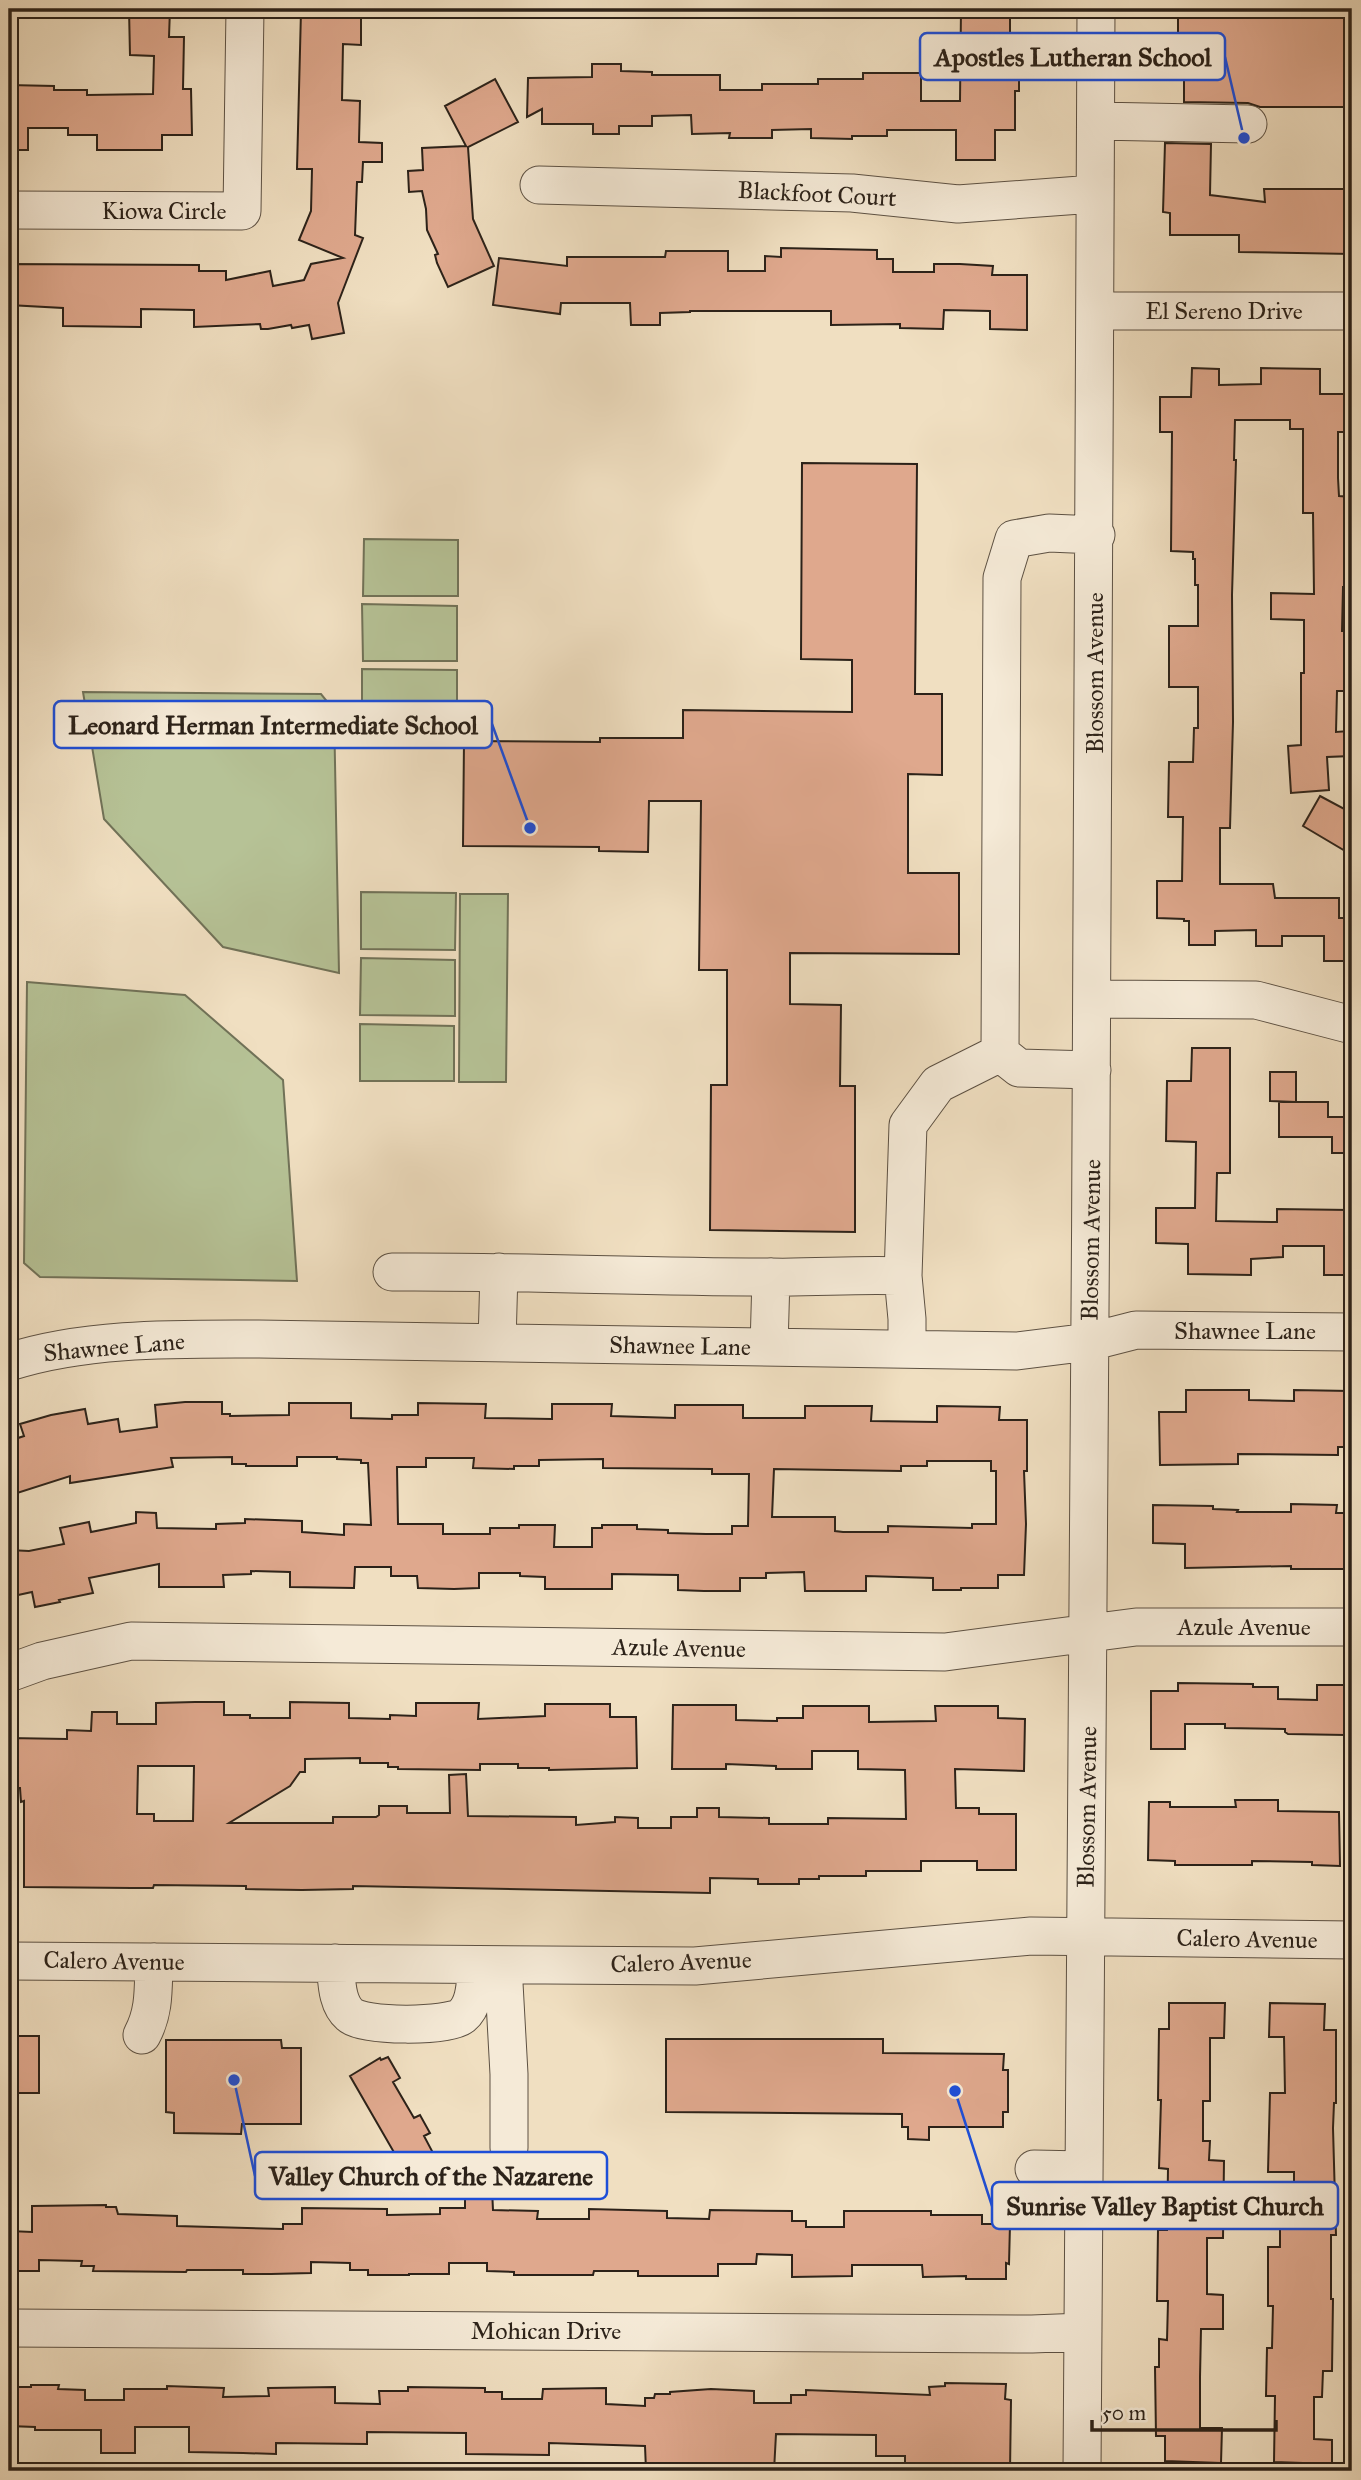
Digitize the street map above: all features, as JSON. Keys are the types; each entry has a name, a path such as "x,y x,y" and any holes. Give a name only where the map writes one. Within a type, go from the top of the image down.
{"street":[{"name":"Kiowa Circle","path":"9,210 242,211 245,9"},
{"name":"Blossom Avenue","path":"1082,2471 1096,535 1096,9"},
{"path":"1096,121 1248,124"},
{"name":"Blackfoot Court","path":"539,185 852,193 958,204 1094,194"},
{"name":"El Sereno Drive","path":"1096,312 1352,311"},
{"path":"1000,1053 1002,578 1014,539 1049,533 1096,535"},
{"path":"1093,999 1255,1000 1352,1026"},
{"path":"1000,1053 1019,1068 1092,1070"},
{"path":"907,1349 903,1276 908,1125 938,1084 1000,1053"},
{"path":"393,1272 756,1277 851,1274 903,1276"},
{"path":"497,1342 499,1272"},
{"path":"756,1277 769,1347"},
{"name":"Shawnee Lane","path":"9,1362 41,1352 158,1339 1017,1351 1089,1342 1136,1330 1352,1332"},
{"name":"Azule Avenue","path":"9,1673 42,1661 131,1641 945,1652 1136,1627 1352,1627"},
{"name":"Calero Avenue","path":"9,1961 695,1966 1031,1936 1352,1940"},
{"path":"142,2035 150,2020 153,2003 154,1962"},
{"path":"335,1963 341,2004 351,2017 375,2024 445,2022 460,2017 471,2005 490,1965"},
{"path":"490,1965 509,2074 509,2148"},
{"path":"1034,2169 1084,2169"},
{"name":"Mohican Drive","path":"9,2328 1032,2334 1083,2332"}],"green space":[{"path":"364,539 458,540 458,596 363,596"},
{"path":"362,604 457,606 457,661 363,661"},
{"path":"362,669 457,670 457,726 362,725"},
{"path":"83,692 321,694 334,710 339,973 223,947 104,819"},
{"path":"361,892 456,893 455,950 361,949"},
{"path":"460,894 508,894 506,1082 459,1082"},
{"path":"361,958 455,960 455,1016 360,1015"},
{"path":"27,982 185,995 283,1080 297,1281 40,1277 24,1263"},
{"path":"360,1024 454,1026 454,1081 360,1081"}],"building":[{"path":"129,9 170,9 169,37 184,37 183,89 191,89 192,135 162,135 162,150 97,150 97,135 68,135 68,128 28,128 28,150 9,150 9,85 54,86 54,90 87,90 87,95 153,94 154,56 130,55"},
{"path":"961,9 1010,9 1010,47 1019,47 1019,91 1015,91 1015,130 995,130 995,160 956,160 956,130 887,130 887,136 852,136 852,139 811,138 811,129 772,130 772,138 729,138 730,133 692,134 691,115 652,116 652,126 619,126 619,134 593,134 593,124 542,124 542,109 527,117 528,78 592,77 592,64 621,64 621,71 652,72 652,75 720,75 720,90 762,90 762,84 818,84 818,79 863,79 863,73 921,73 921,101 960,101"},
{"path":"1178,9 1352,9 1352,107 1260,107 1248,103 1184,102 1184,41 1178,41"},
{"path":"301,11 361,12 361,45 343,44 342,100 360,101 359,142 382,143 382,162 363,162 362,182 357,182 355,235 363,238 338,303 344,333 312,339 309,325 268,329 261,329 260,324 194,327 194,310 141,309 141,327 63,326 63,308 9,305 9,264 199,265 199,271 226,271 226,280 270,271 273,286 304,280 311,264 343,258 299,240 311,211 312,169 297,169"},
{"path":"495,79 518,122 468,147 473,219 494,266 448,287 427,230 422,191 409,192 408,171 423,170 422,148 466,146 445,106"},
{"path":"1165,143 1211,144 1210,195 1265,202 1264,189 1352,189 1352,254 1239,252 1239,235 1170,235 1170,213 1163,212"},
{"path":"781,248 877,250 877,259 893,259 893,272 934,272 934,264 960,264 993,266 992,275 1027,275 1027,330 990,329 990,311 944,310 943,329 900,328 900,324 831,325 831,311 660,313 660,325 631,325 630,303 561,303 560,314 493,305 499,258 567,266 567,257 665,257 666,251 728,251 728,271 765,271 765,256 781,257"},
{"path":"1192,368 1219,369 1219,385 1261,384 1261,368 1320,369 1320,394 1352,394 1352,432 1338,432 1338,478 1339,496 1352,497 1352,555 1350,580 1347,587 1343,587 1342,631 1352,631 1352,691 1337,691 1336,732 1349,731 1351,756 1327,757 1329,790 1291,793 1288,746 1301,745 1304,620 1271,619 1271,593 1314,594 1313,513 1303,513 1303,429 1290,429 1290,420 1235,420 1230,828 1220,828 1220,884 1273,884 1275,898 1339,898 1339,918 1350,918 1349,961 1324,961 1324,936 1282,936 1282,946 1256,946 1256,930 1215,931 1215,945 1189,945 1189,921 1157,918 1157,881 1182,881 1183,817 1168,817 1169,762 1193,762 1194,728 1198,728 1198,687 1169,687 1169,626 1198,626 1198,585 1195,585 1193,552 1171,551 1172,432 1160,432 1160,397 1191,397"},
{"path":"802,463 917,464 915,694 942,694 942,775 908,774 908,873 959,873 959,954 790,953 790,1004 841,1005 840,1086 855,1086 855,1232 710,1230 711,1085 727,1085 727,970 699,970 701,801 649,801 648,852 599,851 599,847 463,846 464,741 600,742 600,738 683,738 683,710 852,712 852,660 801,659"},
{"path":"1320,796 1352,813 1352,855 1303,826"},
{"path":"1192,1048 1230,1048 1230,1173 1217,1173 1216,1221 1277,1222 1277,1209 1350,1210 1351,1275 1324,1275 1324,1246 1283,1246 1283,1257 1251,1259 1251,1275 1188,1274 1188,1244 1156,1243 1156,1208 1195,1208 1196,1142 1166,1141 1167,1081 1191,1081"},
{"path":"1270,1072 1296,1072 1296,1102 1270,1101"},
{"path":"1279,1102 1328,1102 1328,1117 1352,1117 1352,1153 1332,1153 1332,1137 1279,1137"},
{"path":"1186,1390 1249,1390 1249,1400 1294,1401 1294,1390 1350,1391 1349,1447 1338,1447 1338,1455 1238,1454 1238,1464 1160,1465 1159,1412 1186,1412"},
{"path":"222,1402 222,1414 230,1416 289,1415 289,1403 351,1403 351,1418 392,1419 392,1415 418,1415 418,1403 486,1404 485,1418 552,1419 552,1404 612,1404 611,1416 675,1418 675,1405 743,1405 743,1418 805,1418 805,1406 872,1406 871,1421 937,1422 937,1406 1000,1407 999,1420 1027,1420 1024,1575 998,1575 998,1588 933,1590 933,1578 866,1576 866,1591 805,1591 804,1572 766,1573 766,1578 740,1578 740,1591 704,1591 678,1590 678,1575 612,1574 612,1589 545,1589 545,1577 520,1576 520,1573 479,1573 479,1588 454,1589 418,1588 417,1576 391,1576 391,1567 355,1567 354,1588 290,1587 290,1572 251,1571 251,1574 223,1575 224,1587 159,1587 159,1564 89,1578 93,1593 59,1600 60,1602 35,1607 32,1592 9,1597 9,1550 29,1551 64,1544 60,1528 89,1522 91,1532 136,1523 136,1512 156,1513 157,1528 216,1529 216,1524 245,1523 245,1519 302,1521 302,1532 344,1535 344,1524 371,1525 368,1463 337,1457 297,1457 297,1466 246,1466 232,1464 232,1457 171,1458 173,1467 70,1483 70,1476 14,1494 9,1479 9,1441 24,1436 20,1424 85,1409 88,1424 118,1419 120,1432 157,1427 155,1405","holes":["426,1458 474,1458 473,1468 514,1469 514,1466 539,1466 539,1460 603,1459 603,1468 712,1469 712,1474 749,1474 748,1526 732,1526 732,1534 706,1534 637,1529 637,1525 602,1525 602,1528 592,1528 592,1547 554,1547 555,1525 490,1528 490,1534 443,1534 443,1524 398,1524 397,1467 426,1467","927,1461 991,1461 991,1471 996,1471 996,1524 972,1524 972,1528 888,1526 888,1532 843,1532 835,1531 835,1517 772,1517 774,1469 901,1471 901,1466 927,1466"]},
{"path":"1291,1504 1337,1505 1336,1513 1347,1513 1347,1569 1291,1569 1291,1566 1185,1568 1185,1544 1153,1543 1153,1505 1213,1506 1213,1509 1238,1510 1237,1512 1291,1512"},
{"path":"1178,1683 1278,1687 1278,1699 1317,1700 1317,1685 1346,1685 1345,1735 1288,1734 1285,1729 1185,1724 1185,1749 1151,1749 1151,1691 1178,1691"},
{"path":"224,1702 224,1715 290,1718 290,1702 349,1703 349,1718 390,1719 390,1715 416,1716 416,1703 479,1703 478,1719 545,1716 545,1704 610,1704 610,1717 636,1717 637,1768 549,1770 518,1768 518,1764 480,1764 480,1770 398,1769 388,1767 388,1763 360,1763 360,1758 305,1759 305,1772 300,1772 290,1786 229,1823 333,1823 333,1817 376,1817 379,1815 379,1806 407,1806 407,1813 450,1813 449,1775 466,1774 468,1816 576,1817 576,1825 615,1822 615,1817 638,1818 638,1828 671,1828 671,1817 697,1817 697,1808 719,1808 719,1817 769,1818 769,1824 828,1824 828,1818 906,1819 905,1770 858,1769 858,1751 812,1751 812,1769 726,1764 726,1769 672,1769 673,1705 736,1705 736,1720 777,1721 777,1718 803,1718 803,1706 869,1706 869,1722 936,1721 935,1706 998,1706 998,1718 1025,1719 1024,1771 955,1769 956,1808 979,1808 979,1814 1016,1814 1016,1870 977,1870 977,1861 921,1861 921,1871 866,1871 866,1876 819,1876 819,1879 799,1879 799,1884 758,1884 758,1879 710,1878 710,1893 353,1886 353,1889 302,1890 246,1889 246,1886 154,1885 153,1888 24,1887 24,1801 21,1802 20,1788 9,1788 9,1738 67,1739 67,1730 91,1731 92,1712 117,1712 117,1724 156,1724 156,1703","holes":["138,1766 194,1766 193,1821 154,1821 154,1814 137,1814"]},
{"path":"1235,1800 1278,1800 1278,1811 1339,1812 1340,1866 1312,1865 1312,1862 1252,1861 1252,1865 1175,1865 1175,1861 1148,1860 1149,1802 1170,1802 1170,1807 1236,1807"},
{"path":"1169,2003 1225,2003 1224,2038 1210,2038 1210,2101 1203,2101 1203,2141 1210,2141 1209,2160 1224,2161 1223,2238 1207,2238 1207,2294 1223,2295 1223,2329 1201,2329 1200,2377 1200,2428 1222,2428 1221,2463 1165,2461 1165,2436 1156,2436 1155,2367 1159,2367 1159,2339 1167,2340 1168,2301 1157,2301 1158,2230 1167,2230 1168,2169 1159,2168 1159,2029 1169,2029"},
{"path":"1270,2003 1325,2004 1324,2030 1336,2030 1336,2103 1333,2128 1336,2235 1331,2235 1332,2371 1323,2371 1322,2397 1314,2397 1314,2439 1332,2440 1332,2464 1274,2462 1275,2396 1266,2396 1267,2348 1272,2348 1273,2306 1268,2306 1268,2247 1280,2247 1280,2213 1294,2211 1294,2172 1268,2172 1270,2093 1285,2093 1284,2037 1269,2037"},
{"path":"13,2036 39,2036 39,2093 9,2093 9,2047 13,2047"},
{"path":"666,2039 883,2039 883,2053 1004,2054 1003,2070 1008,2070 1008,2112 1003,2112 1003,2127 929,2127 929,2140 908,2139 908,2127 902,2127 902,2114 666,2112"},
{"path":"166,2040 281,2040 282,2048 301,2048 301,2124 242,2124 241,2134 174,2133 174,2113 166,2112"},
{"path":"388,2057 400,2078 393,2082 414,2118 420,2115 430,2133 424,2136 432,2151 403,2168 350,2076 380,2058 381,2060"},
{"path":"492,2189 493,2210 538,2211 537,2219 589,2219 589,2209 667,2211 667,2218 709,2219 710,2210 792,2211 792,2221 806,2221 806,2227 844,2227 844,2211 931,2211 931,2215 982,2215 982,2224 1010,2224 1009,2264 1006,2263 1006,2279 923,2277 922,2265 852,2265 852,2276 792,2277 792,2255 757,2254 756,2264 718,2264 718,2276 638,2276 638,2271 594,2271 593,2275 514,2275 514,2272 487,2271 487,2263 449,2263 449,2274 409,2275 368,2275 368,2270 350,2270 350,2263 311,2262 311,2273 243,2274 243,2270 93,2271 94,2266 81,2266 82,2261 39,2260 39,2271 10,2271 10,2231 32,2232 32,2206 106,2205 116,2207 118,2214 177,2216 177,2226 283,2229 283,2224 302,2224 302,2208 387,2209 387,2215 440,2214 440,2208 465,2208 465,2190"},
{"path":"945,2383 1006,2384 1005,2399 1011,2400 1010,2471 905,2471 905,2456 876,2456 876,2435 776,2434 774,2471 691,2471 646,2470 645,2446 549,2443 549,2455 466,2454 466,2433 367,2432 367,2444 276,2443 276,2454 189,2452 189,2427 135,2427 135,2453 101,2453 101,2430 35,2430 35,2427 9,2426 9,2387 31,2385 59,2385 58,2389 85,2390 85,2400 124,2400 124,2389 167,2389 167,2386 224,2388 223,2397 269,2396 268,2388 335,2387 335,2403 380,2404 379,2391 408,2391 408,2387 485,2388 485,2392 502,2392 502,2399 542,2399 543,2389 606,2388 606,2404 645,2406 645,2398 654,2398 655,2394 670,2392 711,2389 754,2391 754,2403 791,2403 791,2395 806,2395 806,2390 930,2395 929,2387 945,2386"}],"place":[{"name":"Apostles Lutheran School","path":"1244,138"},
{"name":"Leonard Herman Intermediate School","path":"530,828"},
{"name":"Valley Church of the Nazarene","path":"234,2080"},
{"name":"Sunrise Valley Baptist Church","path":"955,2091"}]}
